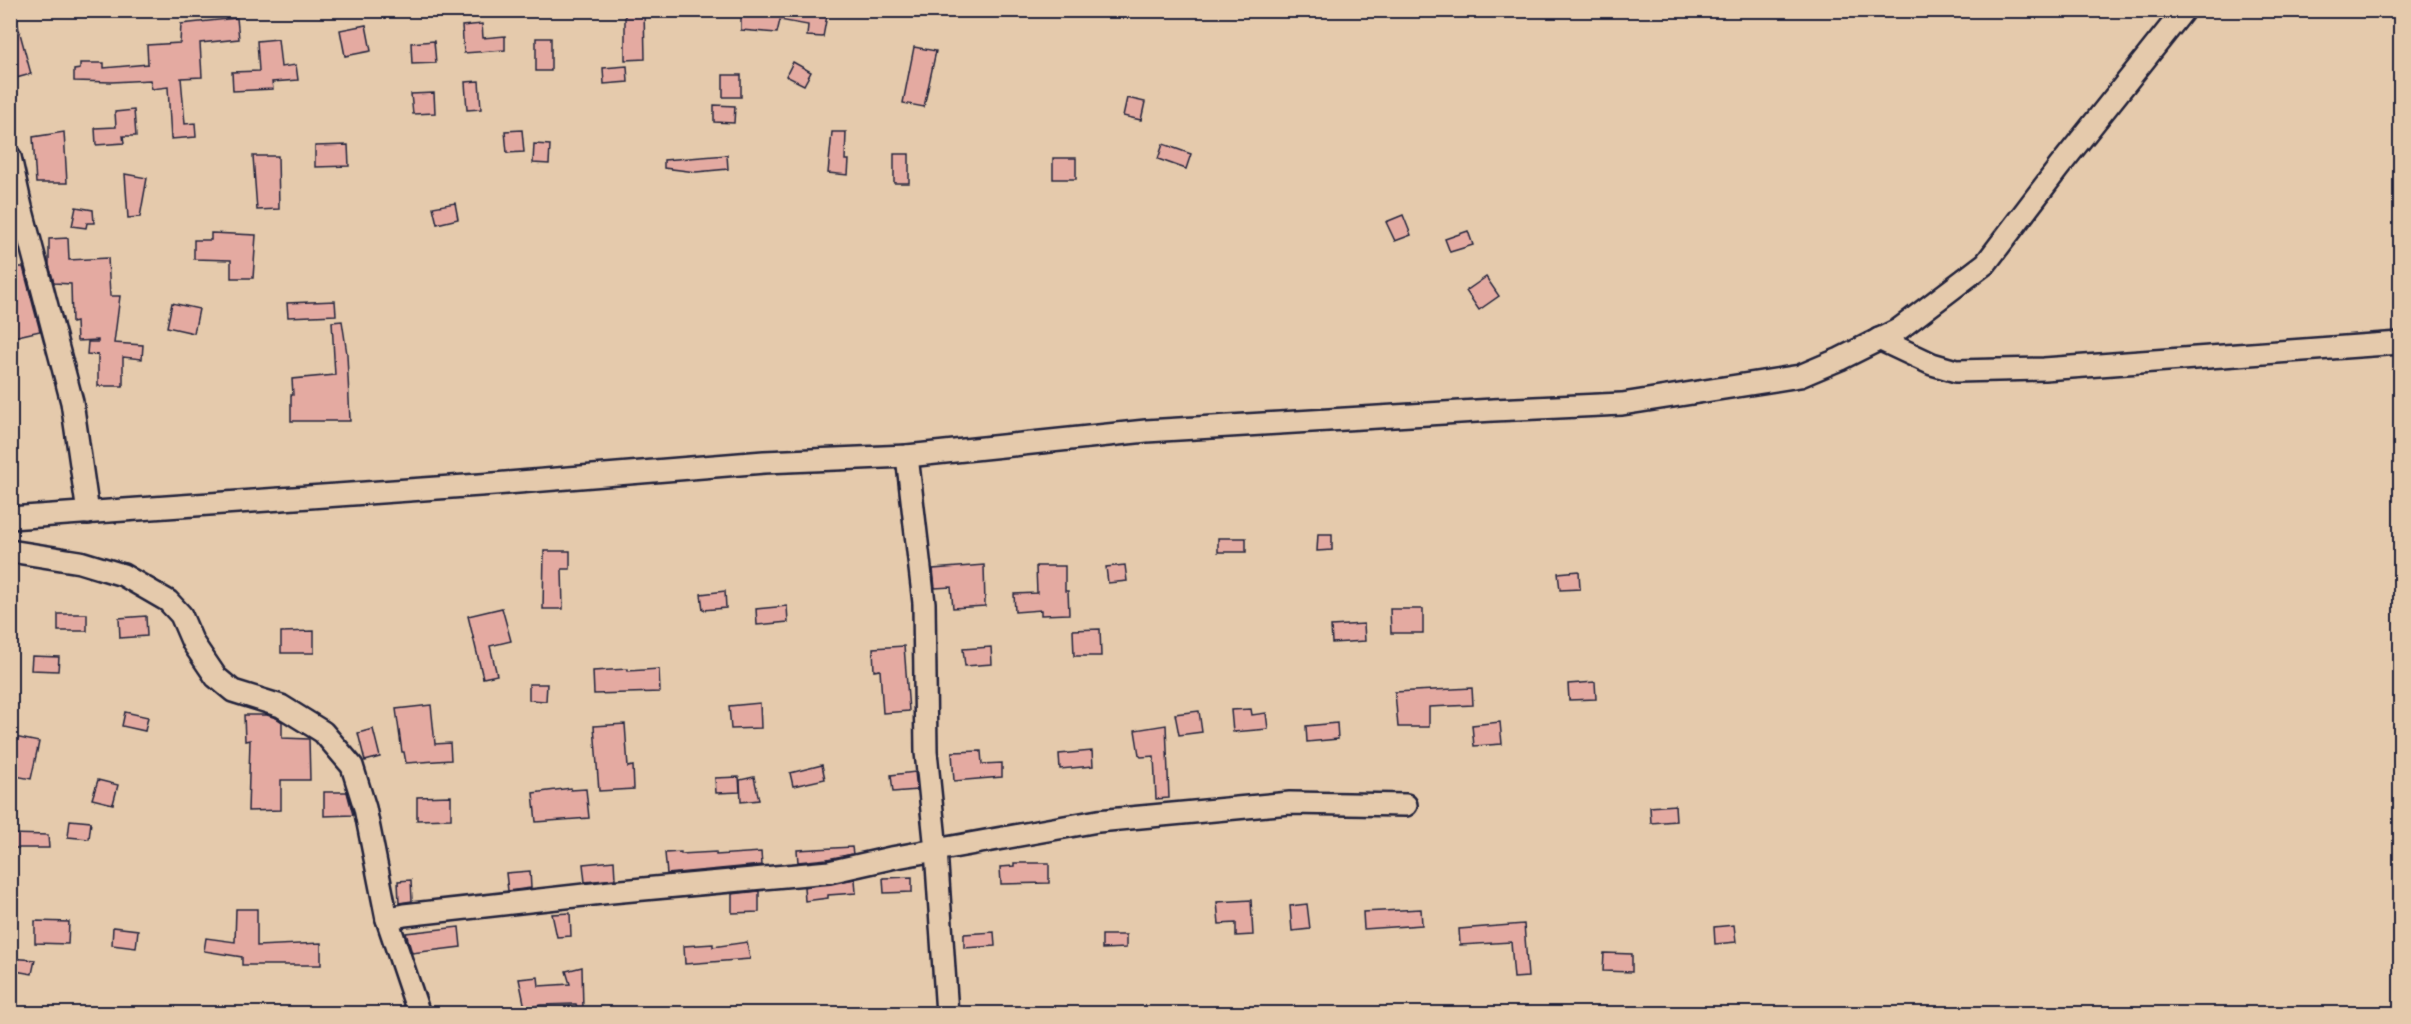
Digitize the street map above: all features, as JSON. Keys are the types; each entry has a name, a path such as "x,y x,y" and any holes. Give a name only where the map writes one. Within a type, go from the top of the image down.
{"street":[{"path":"10,518 764,462 908,456 1146,431 1622,404 1800,376 1898,330 1986,262 2184,10"},
{"path":"10,157 72,402 88,513"},
{"path":"1879,339 1932,364 1956,371 2044,369 2400,343"},
{"path":"908,456 924,603 926,752 936,850 947,1014"},
{"path":"10,551 80,562 123,575 168,601 181,615 193,643 216,677 233,691 281,706 323,732 352,766 365,808 387,919 419,1014"},
{"path":"387,919 404,915 611,892 829,872 1098,821 1290,803 1406,805"}],"building":[{"path":"625,10 644,10 645,59 625,60"},
{"path":"741,10 828,10 823,37 807,36 808,25 780,20 777,33 741,30"},
{"path":"15,15 31,74 16,78 10,57 10,16"},
{"path":"237,18 239,39 200,43 202,77 181,78 185,124 195,123 196,137 171,139 168,87 152,89 150,80 74,81 74,70 80,69 80,63 104,63 104,68 148,64 147,45 180,43 181,24"},
{"path":"482,24 483,38 505,36 505,50 464,53 462,26"},
{"path":"366,25 371,51 345,56 340,30"},
{"path":"536,38 551,38 551,71 536,71"},
{"path":"278,39 281,67 296,65 298,80 272,82 273,89 233,91 232,72 259,71 257,41"},
{"path":"434,41 436,63 412,64 411,43"},
{"path":"914,47 936,51 924,107 903,103"},
{"path":"793,62 811,72 804,85 786,76"},
{"path":"627,66 628,82 604,84 603,68"},
{"path":"723,75 741,75 741,97 723,97"},
{"path":"479,81 481,109 467,110 465,82"},
{"path":"434,93 435,113 413,114 411,94"},
{"path":"1127,98 1145,102 1141,120 1123,116"},
{"path":"714,105 735,106 734,123 714,122"},
{"path":"134,110 136,136 123,136 124,143 96,145 95,128 116,127 115,112"},
{"path":"522,130 524,152 507,153 505,131"},
{"path":"64,132 67,183 36,183 33,137"},
{"path":"832,132 846,132 845,160 849,160 848,175 828,173"},
{"path":"534,144 550,145 549,164 533,163"},
{"path":"1163,144 1191,154 1186,169 1158,159"},
{"path":"348,145 349,166 315,167 315,146"},
{"path":"894,154 909,154 909,183 894,183"},
{"path":"727,155 728,169 696,172 664,168 664,160"},
{"path":"253,156 278,156 279,209 257,210"},
{"path":"1053,158 1076,158 1076,179 1053,179"},
{"path":"125,174 147,178 140,217 128,218"},
{"path":"455,203 458,219 437,224 433,207"},
{"path":"76,207 93,210 94,223 87,223 86,228 72,226"},
{"path":"1403,215 1411,235 1395,241 1386,222"},
{"path":"1468,231 1473,245 1450,252 1445,239"},
{"path":"211,233 256,235 253,278 231,278 231,260 194,259 194,240 211,240"},
{"path":"68,238 69,260 108,258 110,296 120,296 114,343 143,345 142,359 123,357 123,386 98,386 98,355 87,354 88,342 98,342 98,340 77,341 76,322 72,323 71,284 54,283 49,265 49,239"},
{"path":"10,267 23,267 40,331 13,337 10,326"},
{"path":"1486,277 1499,296 1479,310 1466,291"},
{"path":"335,301 336,315 288,317 287,303"},
{"path":"172,303 199,309 194,333 167,327"},
{"path":"342,321 347,354 350,421 291,421 292,379 335,375 332,322"},
{"path":"1318,534 1332,534 1332,550 1317,551"},
{"path":"1218,538 1246,538 1246,552 1218,552"},
{"path":"544,551 570,551 570,569 562,569 563,609 543,609"},
{"path":"984,565 985,606 953,608 951,587 935,588 933,569"},
{"path":"1125,565 1127,581 1108,583 1106,567"},
{"path":"1036,566 1065,566 1065,591 1068,591 1069,614 1041,615 1041,610 1015,612 1014,594 1037,593"},
{"path":"1579,571 1580,589 1560,590 1558,573"},
{"path":"725,591 726,608 703,610 701,594"},
{"path":"787,606 788,622 757,625 756,609"},
{"path":"502,608 511,641 490,646 497,675 483,678 468,616"},
{"path":"1390,609 1423,609 1423,633 1391,633"},
{"path":"58,614 87,614 87,631 58,631"},
{"path":"146,616 147,636 120,638 119,618"},
{"path":"1364,624 1365,641 1332,643 1331,626"},
{"path":"1100,629 1101,656 1074,656 1073,630"},
{"path":"314,631 314,653 281,653 281,632"},
{"path":"904,646 909,711 883,713 880,670 874,671 873,648"},
{"path":"991,647 992,664 965,666 963,649"},
{"path":"32,656 59,657 58,671 31,670"},
{"path":"628,669 628,671 659,669 660,692 594,694 593,671"},
{"path":"1595,682 1596,699 1569,700 1568,684"},
{"path":"529,684 547,684 546,701 529,700"},
{"path":"1472,688 1473,705 1429,707 1429,727 1398,727 1395,692"},
{"path":"760,703 761,728 731,729 729,706"},
{"path":"431,705 435,744 450,743 451,760 406,763 404,752 402,752 396,709"},
{"path":"1251,709 1252,715 1266,713 1268,729 1233,732 1231,710"},
{"path":"1199,711 1202,732 1179,735 1175,714"},
{"path":"125,712 148,717 145,731 122,726"},
{"path":"244,715 267,715 276,718 282,722 282,738 309,739 310,780 281,780 281,810 248,811 250,740 245,741"},
{"path":"1500,722 1502,744 1474,746 1472,725"},
{"path":"1337,723 1338,739 1307,742 1306,726"},
{"path":"625,724 628,767 633,766 634,789 599,791 594,726"},
{"path":"1166,725 1169,798 1156,799 1154,756 1141,757 1139,755 1135,730"},
{"path":"373,729 380,757 365,761 358,733"},
{"path":"10,736 39,742 31,779 10,775"},
{"path":"981,751 982,764 1002,763 1002,777 954,781 952,752"},
{"path":"1092,751 1093,766 1060,769 1059,754"},
{"path":"822,765 825,779 793,786 790,773"},
{"path":"915,772 917,790 893,792 891,775"},
{"path":"739,777 740,792 716,793 715,778"},
{"path":"754,777 759,800 741,802 740,780"},
{"path":"98,780 118,785 113,804 92,799"},
{"path":"571,788 571,790 586,789 589,818 536,822 533,793"},
{"path":"324,792 347,792 353,815 324,816"},
{"path":"451,796 451,819 417,820 417,797"},
{"path":"1675,805 1676,821 1651,823 1650,807"},
{"path":"70,820 91,822 89,839 68,837"},
{"path":"10,834 48,835 49,848 10,848"},
{"path":"852,847 853,854 798,862 797,850"},
{"path":"681,852 681,854 716,852 716,855 761,852 762,865 667,874 665,853"},
{"path":"614,861 615,879 585,882 583,864"},
{"path":"1014,863 1049,863 1049,883 1001,884 1000,867 1014,866"},
{"path":"530,871 531,888 508,891 506,873"},
{"path":"912,877 912,892 884,893 883,878"},
{"path":"855,879 856,893 828,895 828,898 805,901 804,887"},
{"path":"411,880 412,901 399,903 398,881"},
{"path":"759,891 759,912 732,913 732,894"},
{"path":"1251,900 1253,935 1236,936 1236,923 1219,924 1217,902"},
{"path":"1307,904 1310,929 1292,931 1290,906"},
{"path":"236,909 257,909 257,946 321,943 321,965 242,965 242,957 204,951 206,938 235,942"},
{"path":"1421,909 1422,925 1364,929 1363,912"},
{"path":"570,913 571,936 557,937 552,914"},
{"path":"35,921 69,922 68,944 35,943"},
{"path":"1524,924 1528,977 1514,978 1511,942 1460,945 1459,929"},
{"path":"1734,925 1736,942 1715,944 1714,927"},
{"path":"113,927 138,930 136,948 112,945"},
{"path":"459,927 461,947 412,953 406,933"},
{"path":"994,932 995,946 964,948 964,934"},
{"path":"1102,935 1126,935 1126,948 1102,949"},
{"path":"747,942 750,959 685,964 684,946 713,944 713,947"},
{"path":"1604,953 1632,954 1632,972 1603,971"},
{"path":"10,958 35,960 32,974 10,970"},
{"path":"582,967 583,1010 578,1011 576,1004 525,1008 519,979 538,977 539,986 570,984 566,971"}]}
